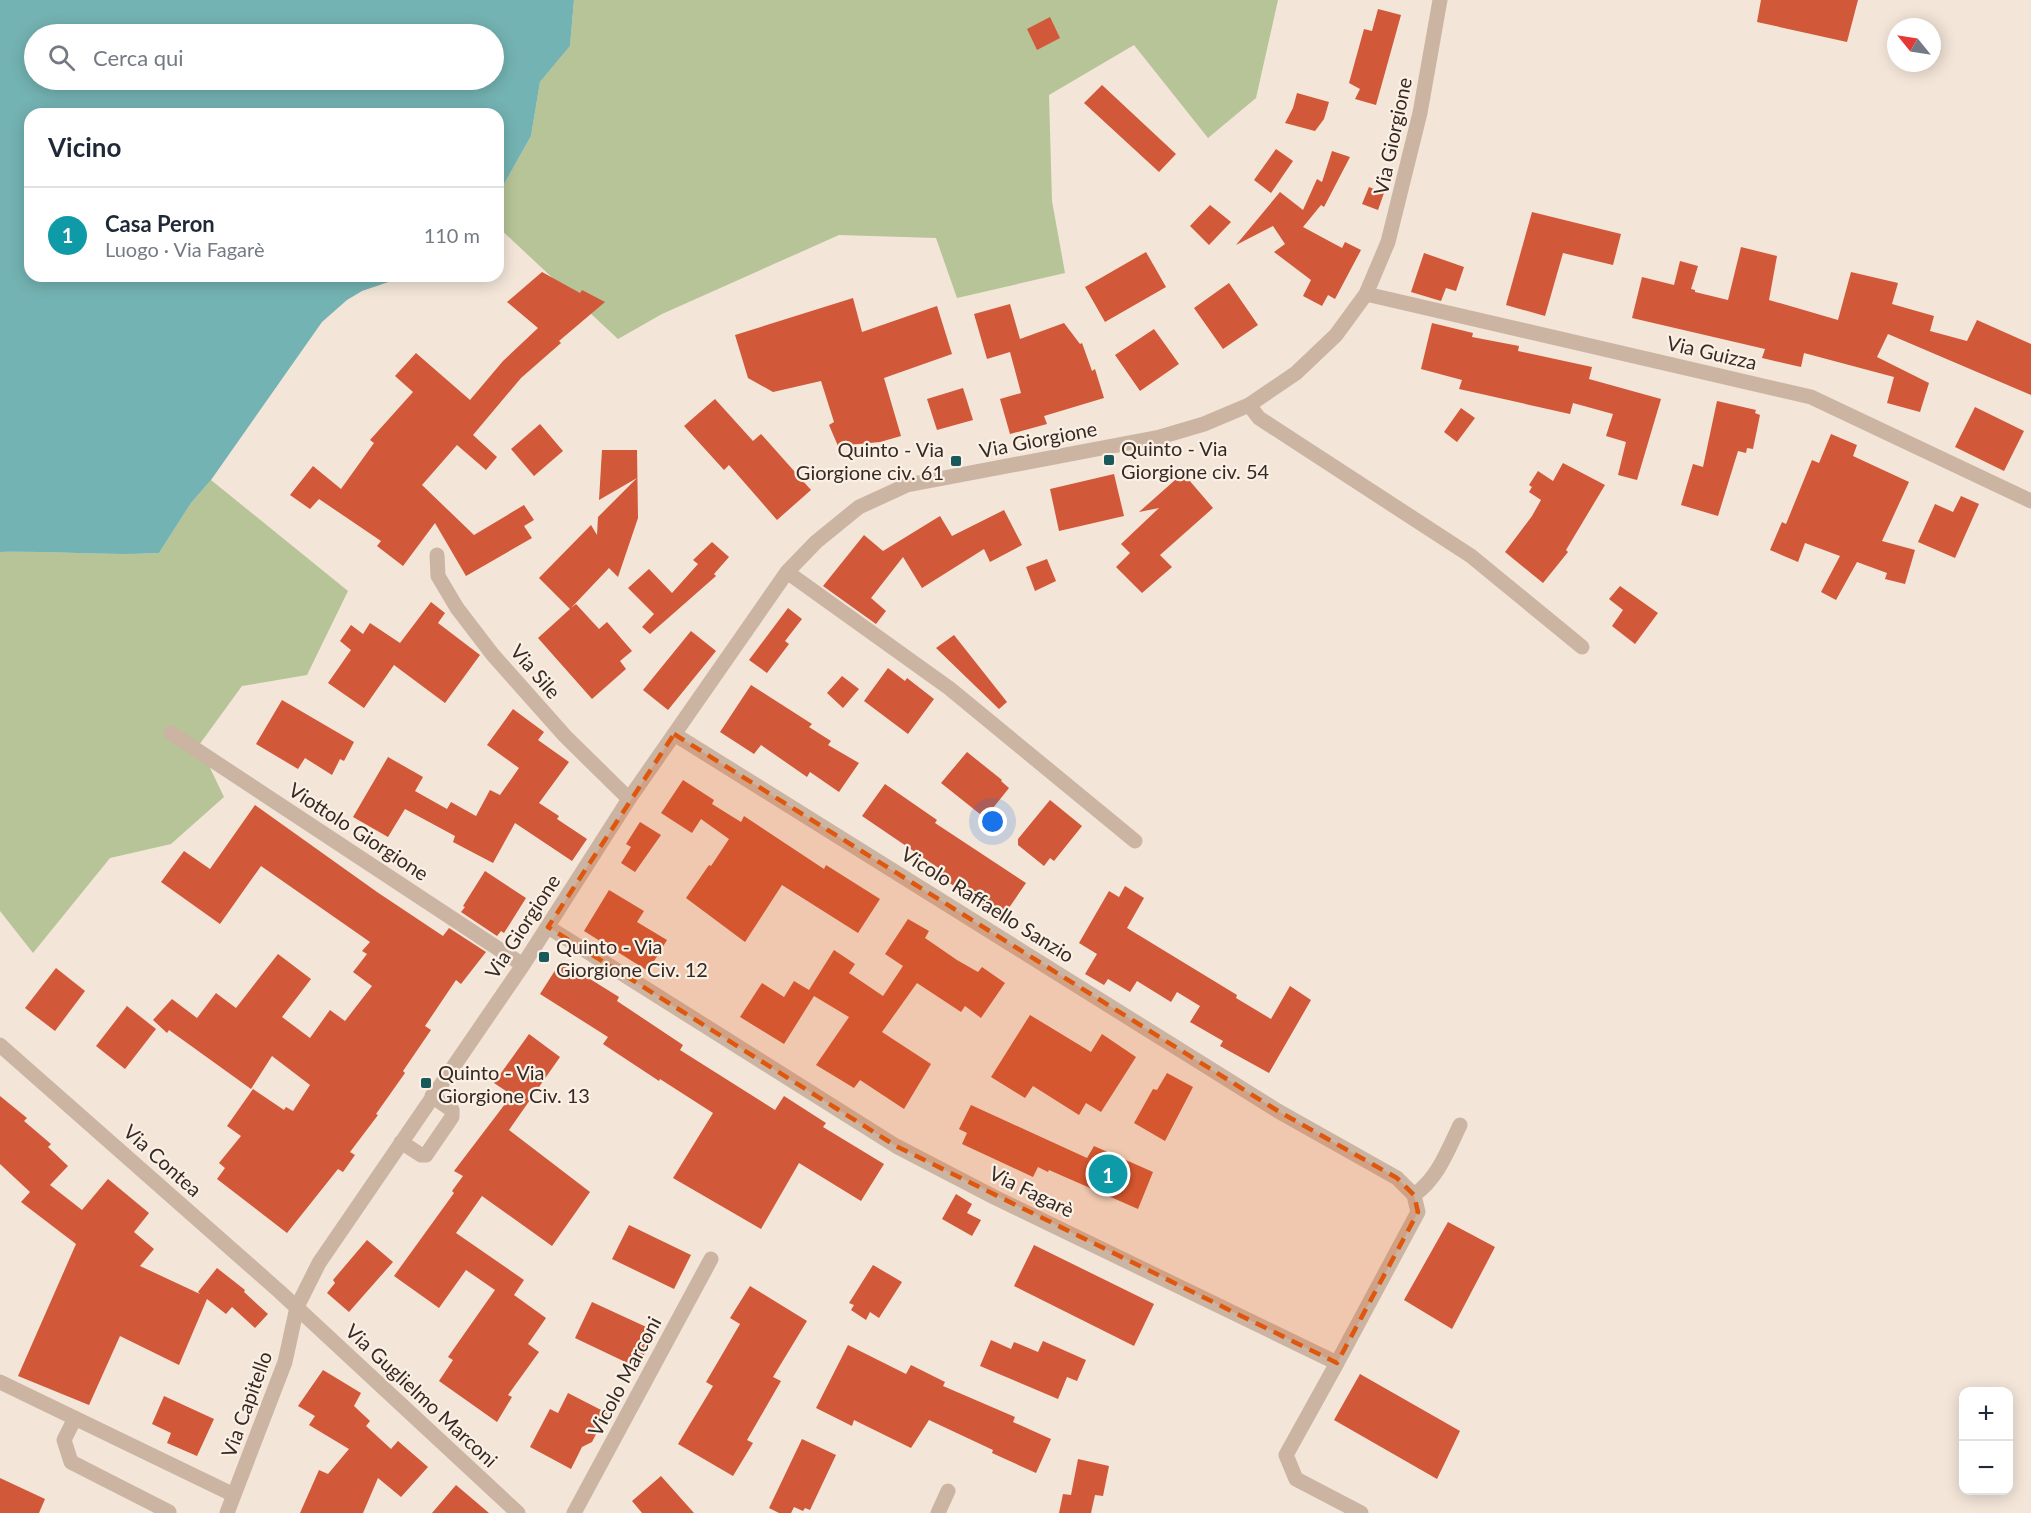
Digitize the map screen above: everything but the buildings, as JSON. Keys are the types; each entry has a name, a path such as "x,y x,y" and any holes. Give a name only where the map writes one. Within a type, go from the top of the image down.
{"street":[{"name":"Via Giorgione","path":"297,1307 319,1263 548,927 629,799 787,572 816,542 859,507 907,485 1160,437 1204,424 1249,405 1296,373 1336,335 1366,294 1388,242 1420,113 1440,0"},
{"name":"Via Guizza","path":"1366,294 1811,397 2031,501"},
{"path":"1249,405 1259,418 1471,556 1582,647"},
{"name":"Via Sile","path":"437,555 438,576 457,609 493,655 565,736 629,799"},
{"path":"787,572 949,688 1135,841"},
{"name":"Viottolo Giorgione","path":"171,733 523,964"},
{"name":"Vicolo Raffaello Sanzio","path":"674,734 1278,1111 1397,1178 1414,1195"},
{"name":"Via Fagarè","path":"548,927 896,1146 994,1197 1337,1363"},
{"name":"Via Contea","path":"0,1045 297,1307"},
{"path":"401,1142 421,1155 426,1155 452,1117 452,1110 432,1096"},
{"path":"1361,1513 1296,1479 1286,1455 1418,1212 1414,1195 1426,1186 1438,1170 1460,1125"},
{"name":"Vicolo Marconi","path":"574,1513 711,1258"},
{"name":"Via Capitello","path":"227,1513 285,1362 297,1307"},
{"name":"Via Guglielmo Marconi","path":"297,1307 518,1513"},
{"path":"0,1382 234,1495"},
{"path":"75,1418 64,1440 71,1462 169,1512"},
{"path":"938,1513 948,1491"}],"highlighted area":[{"path":"674,734 1278,1111 1397,1178 1414,1195 1418,1212 1337,1363 896,1146 548,927"}],"green space":[{"path":"574,0 1278,0 1256,98 1208,138 1134,45 1049,95 1052,201 1065,273 957,298 936,238 839,235 662,314 618,339 504,233 504,184 531,136 540,82 570,46"},
{"path":"211,480 348,591 307,675 242,686 199,745 224,797 171,844 110,858 33,953 0,911 0,552 159,553 191,503"}],"water":[{"path":"0,0 574,0 570,46 540,82 531,136 504,184 504,108 24,108 24,282 388,282 362,291 347,300 322,322 211,480 191,503 159,553 0,552"}],"place":[{"name":"Quinto - Via Giorgione civ. 54","path":"1109,460"},
{"name":"Quinto - Via Giorgione civ. 61","path":"956,461"},
{"name":"Quinto - Via Giorgione Civ. 12","path":"544,957"},
{"name":"Quinto - Via Giorgione Civ. 13","path":"426,1083"},
{"name":"Casa Peron","path":"1108,1174"}]}
